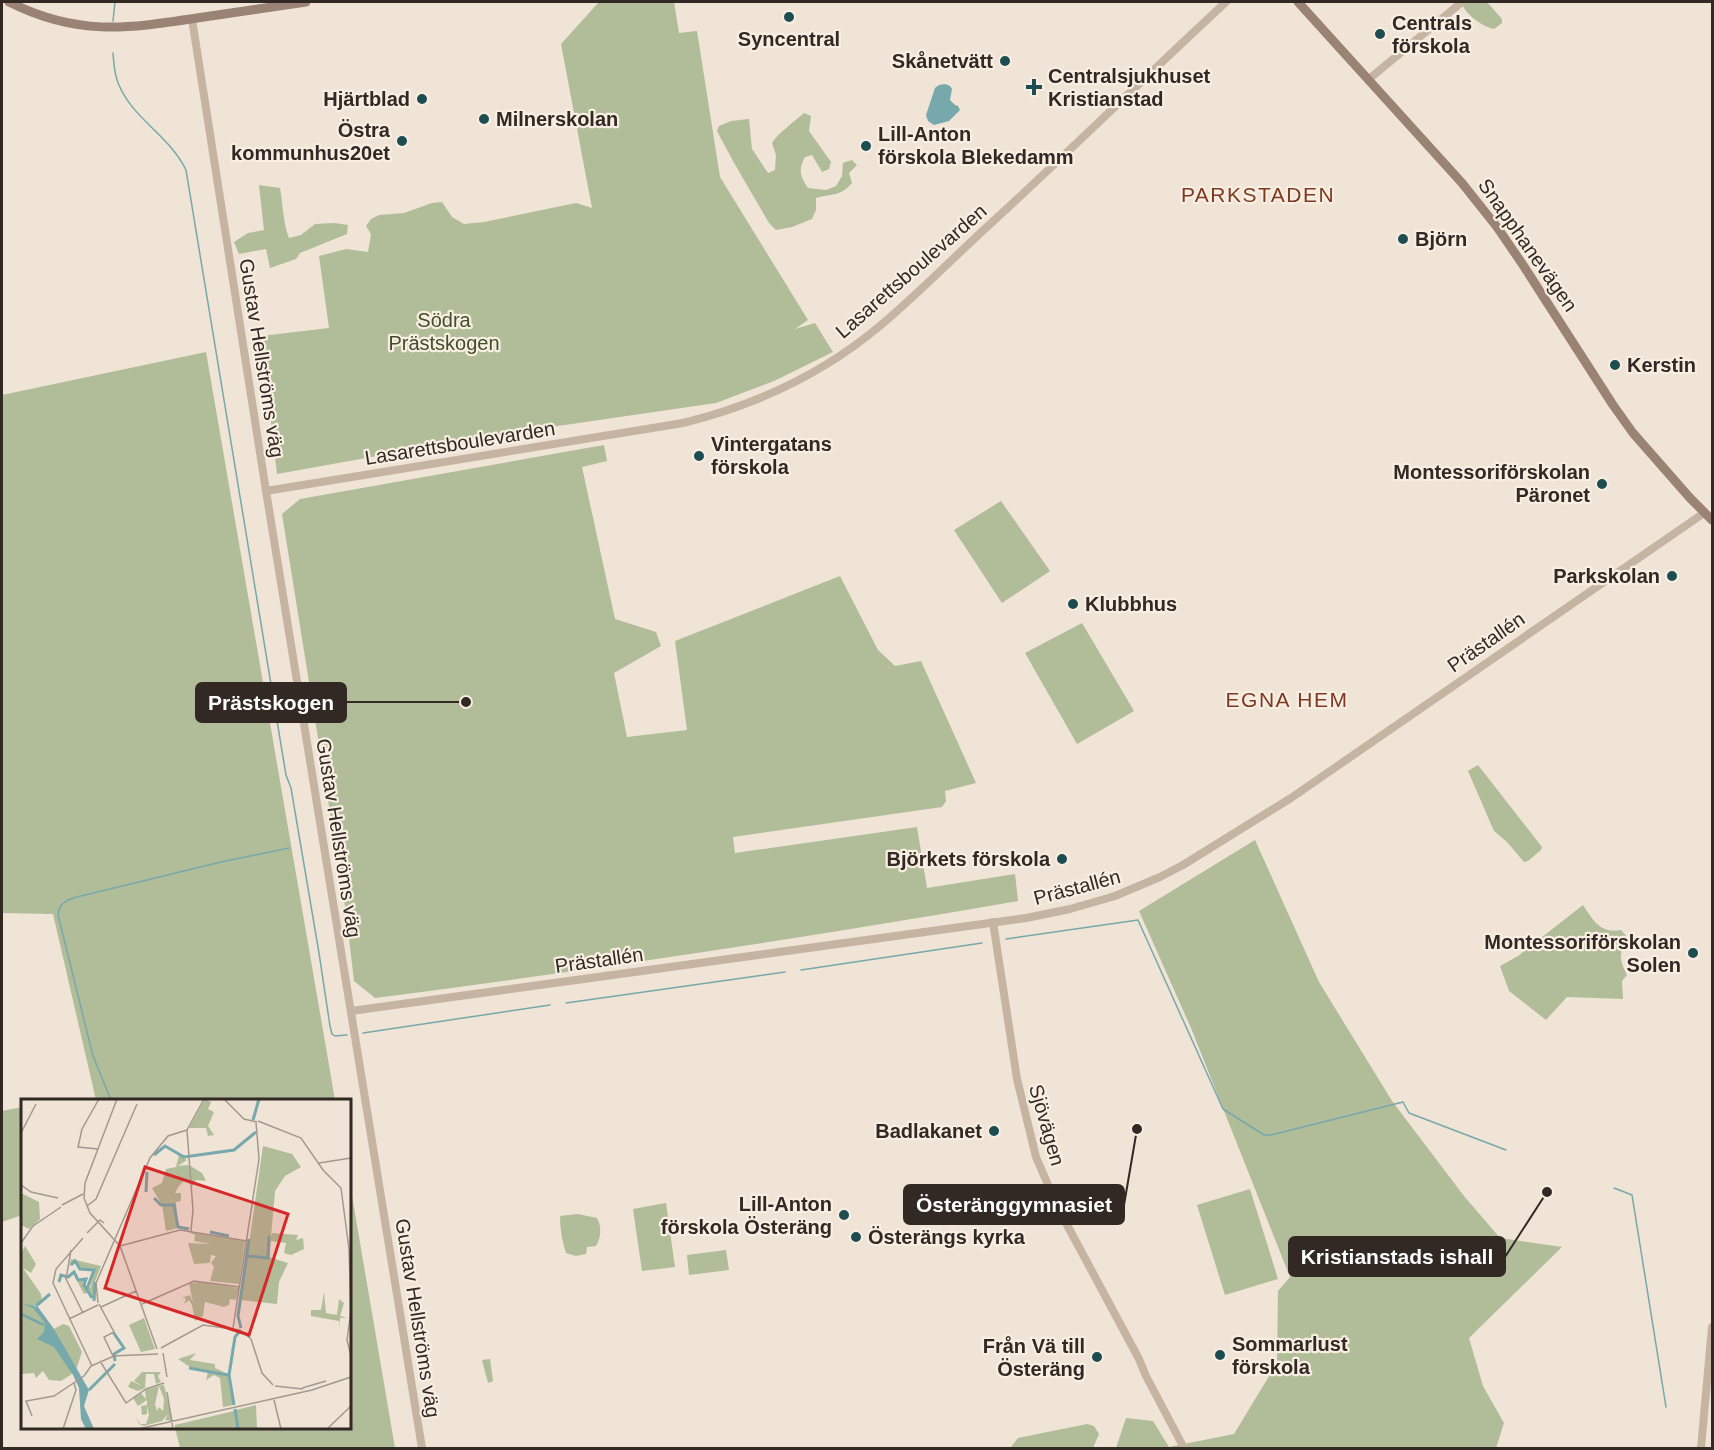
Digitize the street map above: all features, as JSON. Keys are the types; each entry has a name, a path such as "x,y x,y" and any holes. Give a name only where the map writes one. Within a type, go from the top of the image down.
{"main road":[{"path":"9,2 43,16 72,24 127,28 306,2"},
{"name":"Snapphanevägen","path":"1298,2 1462,183 1497,227 1523,265 1620,416 1704,513 1713,520"}],"street":[{"name":"Lasarettsboulevarden","path":"266,491 683,423 734,409 784,388 823,367 881,326 1226,2"},
{"path":"1369,79 1462,2"},
{"name":"Gustav Hellströms väg","path":"192,19 266,491 422,1449"},
{"name":"Prästallén","path":"351,1011 1026,918 1114,896 1183,865 1291,798 1704,513"},
{"name":"Sjövägen","path":"993,922 1017,1079 1036,1157 1058,1208 1139,1359 1184,1449"},
{"path":"1701,1449 1713,1327"}],"green space":[{"name":"Södra Prästskogen","path":"599,2 674,2 679,33 697,31 720,177 808,320 795,329 815,323 833,352 774,381 716,403 483,437 277,474 261,336 329,328 319,256 346,249 368,252 371,234 366,226 371,219 379,215 404,213 432,203 442,202 452,217 464,224 576,203 592,208 561,44"},
{"path":"1466,2 1487,2 1502,19 1502,23 1494,29 1481,23 1465,10 1463,6"},
{"path":"804,113 811,116 809,131 831,162 829,169 822,172 812,155 805,157 801,173 808,188 826,190 836,186 842,176 843,163 852,160 857,165 849,173 852,183 848,187 840,193 816,198 816,210 812,219 792,227 776,230 769,223 717,131 719,126 731,121 749,119 752,149 768,173 775,170 776,155 772,143 782,131"},
{"path":"259,185 280,188 289,238 301,235 315,224 348,225 347,234 300,253 296,259 270,268 266,249 239,254 234,242 248,233 264,230"},
{"path":"206,352 335,1099 96,1099 53,914 2,913 2,395"},
{"path":"604,445 607,461 582,467 615,619 656,632 661,646 614,673 627,737 687,730 675,641 840,576 878,650 895,666 921,661 976,783 945,791 946,801 942,807 733,837 735,853 917,827 927,888 1015,874 1018,901 697,953 375,998 354,981 346,912 282,514 300,499"},
{"path":"1001,501 1050,571 1002,603 954,530"},
{"path":"1082,623 1134,711 1077,744 1025,653"},
{"path":"1478,765 1542,847 1528,861 1524,862 1494,831 1468,771"},
{"path":"1255,840 1319,982 1392,1101 1464,1196 1500,1238 1562,1247 1469,1338 1483,1386 1504,1423 1496,1448 1116,1448 1126,1418 1153,1421 1169,1447 1234,1434 1277,1363 1278,1291 1290,1277 1191,1028 1139,911"},
{"path":"1583,905 1602,928 1621,930 1629,939 1621,956 1627,975 1622,981 1623,999 1567,997 1546,1020 1509,991 1500,966 1518,956"},
{"path":"21,1107 21,1215 2,1222 2,1111"},
{"path":"1250,1189 1278,1279 1225,1295 1197,1205"},
{"path":"351,1190 395,1448 180,1448 175,1429 351,1429"},
{"path":"666,1203 675,1267 642,1271 633,1209"},
{"path":"578,1214 597,1218 600,1232 596,1246 587,1247 586,1254 576,1256 566,1253 560,1216"},
{"path":"726,1250 729,1270 689,1275 687,1255"},
{"path":"490,1359 493,1381 488,1383 482,1360"},
{"path":"1087,1424 1094,1426 1099,1434 1093,1448 1010,1448 1018,1438"}],"water":[{"path":"945,84 952,89 950,100 960,110 949,121 934,125 928,121 926,115 935,88"}],"waterway":[{"path":"113,21 115,2"},
{"path":"113,53 116,77 125,97 171,147 186,170 330,1026 335,1036 347,1035"},
{"path":"111,1099 93,1056 58,915 60,907 73,898 289,848"},
{"path":"1006,939 1138,920 1223,1109 1264,1135 1403,1102 1409,1113 1506,1150"},
{"path":"801,970 982,943"},
{"path":"566,1003 785,972"},
{"path":"363,1033 550,1005"},
{"path":"1614,1188 1632,1195 1666,1407"}],"place":[{"name":"Syncentral","path":"789,17"},
{"name":"Centrals förskola","path":"1380,34"},
{"name":"Skånetvätt","path":"1005,61"},
{"name":"Centralsjukhuset Kristianstad","path":"1034,87"},
{"name":"Hjärtblad","path":"422,99"},
{"name":"Milnerskolan","path":"484,119"},
{"name":"Östra kommunhus20et","path":"402,141"},
{"name":"Lill-Anton förskola Blekedamm","path":"866,146"},
{"name":"Björn","path":"1403,239"},
{"name":"Kerstin","path":"1615,365"},
{"name":"Vintergatans förskola","path":"699,456"},
{"name":"Montessoriförskolan Päronet","path":"1602,484"},
{"name":"Parkskolan","path":"1672,576"},
{"name":"Klubbhus","path":"1073,604"},
{"name":"Prästskogen","path":"466,702"},
{"name":"Björkets förskola","path":"1062,859"},
{"name":"Montessoriförskolan Solen","path":"1693,953"},
{"name":"Österänggymnasiet","path":"1137,1129"},
{"name":"Badlakanet","path":"994,1131"},
{"name":"Kristianstads ishall","path":"1547,1192"},
{"name":"Lill-Anton förskola Österäng","path":"844,1215"},
{"name":"Österängs kyrka","path":"856,1237"},
{"name":"Sommarlust förskola","path":"1220,1355"},
{"name":"Från Vä till Österäng","path":"1097,1357"}],"district":[{"name":"PARKSTADEN","path":"1258,195"},
{"name":"EGNA HEM","path":"1287,700"}]}
